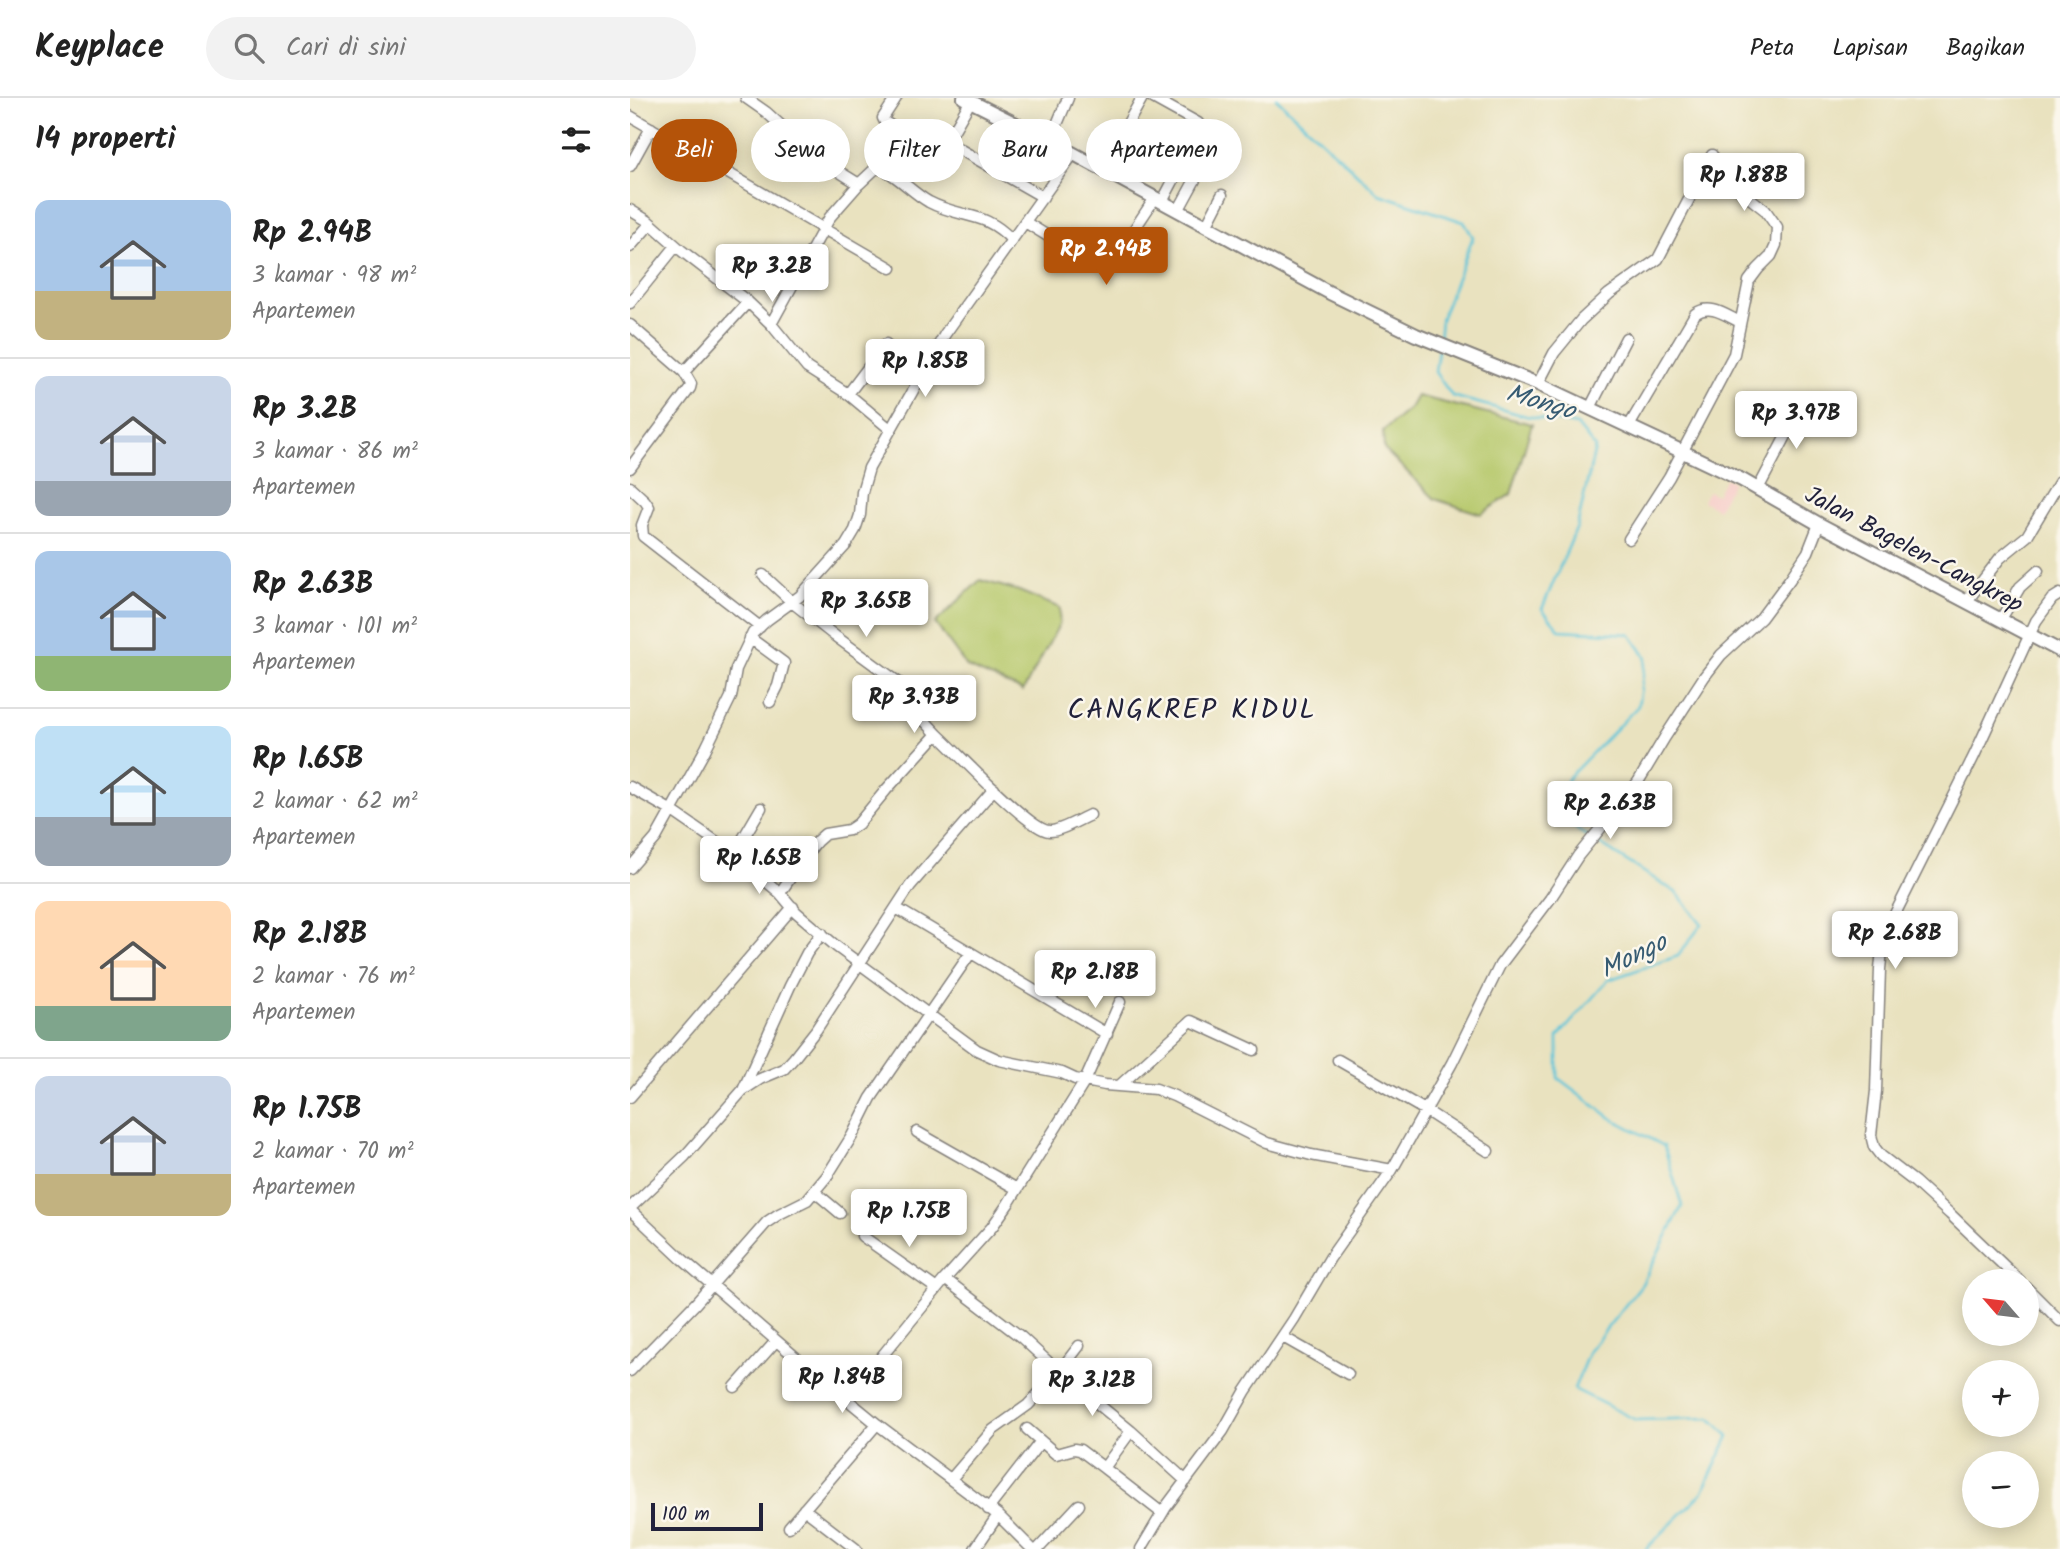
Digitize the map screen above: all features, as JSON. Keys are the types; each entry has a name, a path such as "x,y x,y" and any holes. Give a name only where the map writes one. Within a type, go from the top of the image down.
{"main road":[{"name":"Jalan Bagelen-Cangkrep","path":"967,100 1005,119"},
{"name":"Jalan Bagelen-Cangkrep","path":"1073,154 1086,161"},
{"name":"Jalan Bagelen-Cangkrep","path":"1125,182 1318,287 1416,335 1538,384 1758,489 2060,651"}],"street":[{"path":"746,98 817,158 859,184"},
{"path":"884,119 896,98"},
{"path":"1059,119 1068,98"},
{"path":"1130,119 1142,98"},
{"path":"1153,98 1191,119"},
{"path":"958,119 967,100"},
{"path":"630,116 651,128 630,166"},
{"path":"964,152 1043,197"},
{"path":"630,867 656,838 705,750 730,697 736,669 750,638 760,626 793,603 846,545 860,515 862,492 869,468 945,334 1073,154"},
{"path":"1538,384 1561,343 1581,320 1609,294 1658,259 1712,155"},
{"path":"1629,539 1669,477 1734,354 1749,281 1774,252 1777,227 1761,205 1706,167"},
{"path":"737,178 891,268"},
{"path":"771,324 836,209 864,179"},
{"path":"902,182 930,202 985,219 1013,240"},
{"path":"1025,222 1105,272 1170,182"},
{"path":"1178,211 1194,182"},
{"path":"1206,226 1222,195"},
{"path":"630,210 748,302 771,324 807,368 848,394 890,429"},
{"path":"630,247 650,224"},
{"path":"630,303 676,246"},
{"path":"684,372 748,302"},
{"path":"1629,426 1695,314 1702,309 1711,308 1740,322"},
{"path":"630,325 684,372 691,384 630,468"},
{"path":"1590,408 1626,338"},
{"path":"848,394 886,344"},
{"path":"1758,489 1806,398"},
{"path":"1967,601 2000,558 2027,536 2060,481"},
{"path":"630,488 649,507 642,525 643,536 760,626"},
{"path":"1141,1549 1162,1513 1223,1431 1330,1258 1392,1170 1452,1063 1500,965 1550,899 1578,856 1638,782 1704,677 1721,655 1760,618 1790,579 1808,552 1819,523"},
{"path":"2001,619 2020,587 2038,571"},
{"path":"763,575 793,603 902,685 909,704 937,734 993,789 1034,824 1047,832 1055,831 1090,815"},
{"path":"2007,1269 1874,1147 1871,1135 1880,969 1883,941 1974,756 2030,634 2046,606 2060,593"},
{"path":"750,638 784,663 778,686 770,702"},
{"path":"780,893 817,841 825,834 849,830 858,824 937,734"},
{"path":"630,787 672,811 734,854 821,933 976,1050 999,1060 1062,1073 1074,1079 1156,1089 1267,1143 1311,1156 1392,1170"},
{"path":"993,789 910,886 816,1030 794,1058 784,1069 743,1090 685,1156 630,1209 776,1341 877,1424 998,1516 1032,1549"},
{"path":"734,854 761,808"},
{"path":"630,1097 793,907"},
{"path":"896,908 1107,1034"},
{"path":"743,1090 790,986 821,933"},
{"path":"630,1371 696,1303 771,1218 807,1200 815,1192 846,1146 871,1098 970,954"},
{"path":"847,1399 945,1279 992,1227 1085,1081 1120,1003"},
{"path":"1119,1086 1191,1021 1254,1050"},
{"path":"1338,1060 1425,1110 1488,1151"},
{"path":"917,1132 1017,1189"},
{"path":"815,1192 840,1213"},
{"path":"862,1236 937,1289"},
{"path":"945,1279 1021,1337 1186,1481"},
{"path":"2039,1300 2060,1321"},
{"path":"1283,1337 1348,1374"},
{"path":"735,1387 776,1341"},
{"path":"951,1479 993,1430 1028,1405 1079,1346"},
{"path":"789,1527 877,1424"},
{"path":"1027,1429 1056,1454 1080,1450 1162,1513"},
{"path":"1104,1468 1130,1431"},
{"path":"988,1509 1041,1441"},
{"path":"1038,1549 1079,1505"},
{"path":"804,1509 856,1549"},
{"path":"975,1549 998,1516"}],"shaded area":[{"path":"1725,478 1733,482 1718,509 1703,501 1708,491 1716,495"}],"green space":[{"path":"1417,396 1532,424 1511,494 1481,514 1435,499 1384,449 1383,431 1410,408"},
{"path":"980,580 1019,591 1060,608 1059,625 1023,691 967,667 935,623"}],"waterway":[{"name":"Mongo","path":"1276,98 1379,194 1464,222 1473,237 1441,319 1439,340"},
{"name":"Mongo","path":"1438,350 1435,372 1452,396 1526,416 1577,425 1595,448 1577,527 1542,609 1560,630 1630,634 1646,657 1638,706 1569,777 1554,808 1590,838"},
{"name":"Mongo","path":"1595,841 1677,893 1702,924 1678,956 1608,980 1558,1037 1558,1078 1611,1118 1664,1146 1682,1206 1642,1284 1589,1351 1574,1389 1636,1420 1710,1418 1729,1436 1702,1493 1646,1549"}],"district":[{"name":"CANGKREP KIDUL","path":"1192,708"}]}
